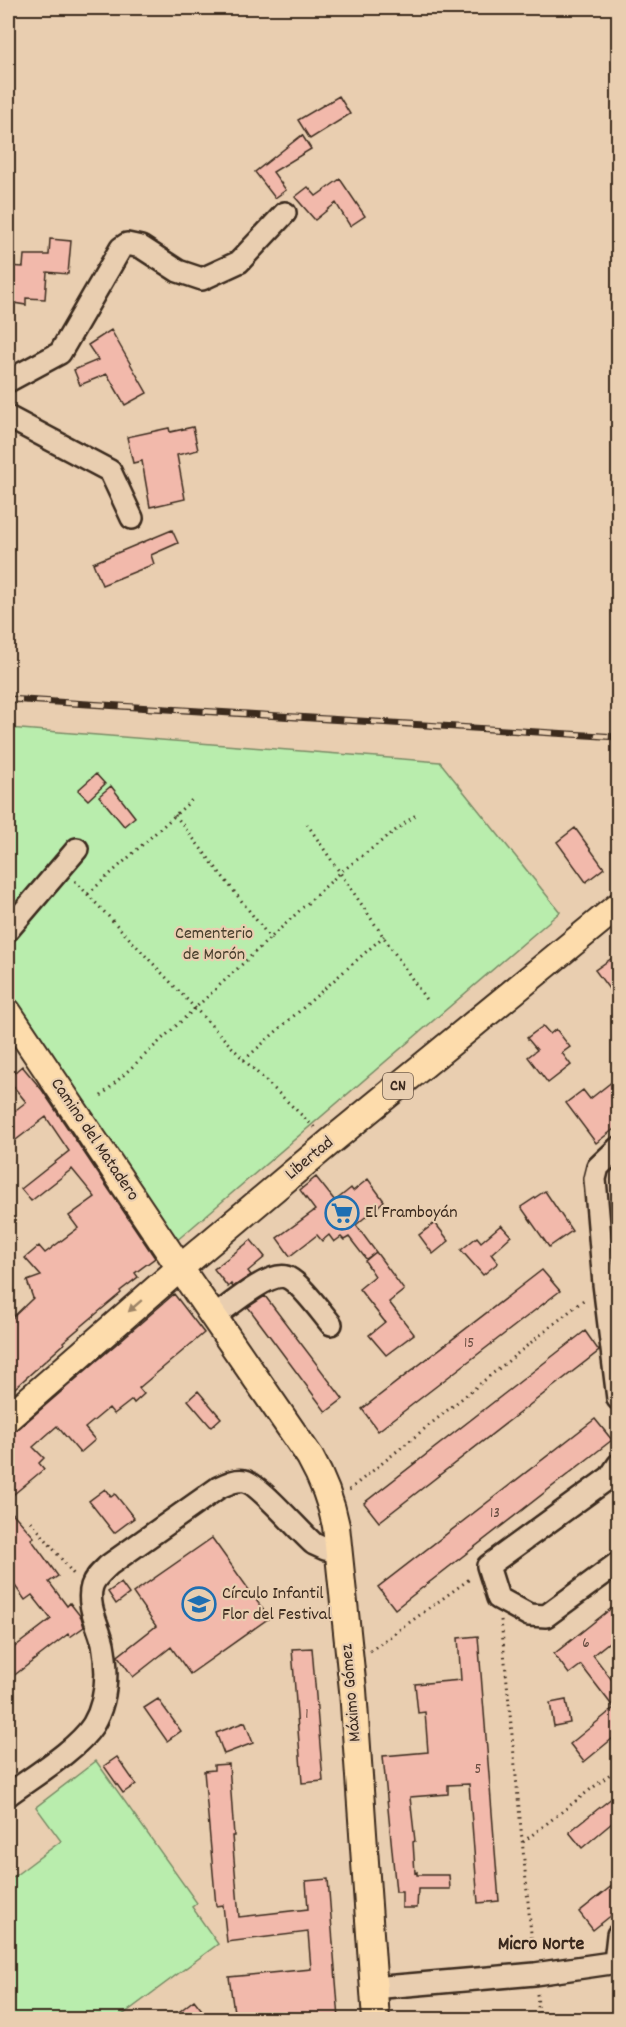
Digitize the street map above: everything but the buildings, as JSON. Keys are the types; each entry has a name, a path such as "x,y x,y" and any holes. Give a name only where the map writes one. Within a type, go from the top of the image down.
{"main road":[{"name":"Libertad","path":"8,1418 180,1268 330,1142 618,906"},
{"name":"Camino del Matadero","path":"8,1012 180,1268"},
{"name":"Máximo Gómez","path":"180,1268 310,1457 331,1500 339,1551 350,1665 376,2019"}],"street":[{"path":"8,381 60,353 121,248 127,244 141,247 178,271 202,279 239,262 285,213"},
{"path":"8,417 110,471 132,518"},
{"path":"8,930 77,849"},
{"path":"618,1148 598,1167 596,1179 604,1284 618,1399"},
{"path":"214,1317 248,1292 274,1277 285,1276 294,1281 331,1324"},
{"path":"616,1477 488,1566 498,1598 529,1615 546,1616 618,1563"},
{"path":"8,1795 75,1744 92,1726 102,1706 105,1668 103,1645 92,1607 93,1584 109,1564 218,1488 235,1481 247,1482 263,1494 315,1544 325,1549 339,1551"},
{"path":"373,1988 535,1974 617,1962 618,1935"}],"path":[{"path":"88,894 193,799"},
{"path":"175,814 271,939"},
{"path":"101,1096 341,872 417,814"},
{"path":"307,824 427,1001"},
{"path":"62,866 244,1060 330,1142"},
{"path":"244,1060 384,936"},
{"path":"331,1500 346,1492 604,1284"},
{"path":"31,1521 76,1578 93,1584"},
{"path":"350,1665 488,1566"},
{"path":"498,1598 539,2016"},
{"path":"522,1843 618,1768"}],"green space":[{"name":"Cementerio de Morón","path":"8,728 440,762 560,912 175,1242 8,996"},
{"path":"96,1761 197,1903 192,1907 218,1944 117,2019 8,2019 8,1881 61,1841 36,1807"}],"railway":[{"path":"8,699 618,737"}],"place":[{"name":"El Framboyán","path":"342,1213"},
{"name":"Círculo Infantil Flor del Festival","path":"199,1604"}],"district":[{"name":"Micro Norte","path":"541,1945"}]}
